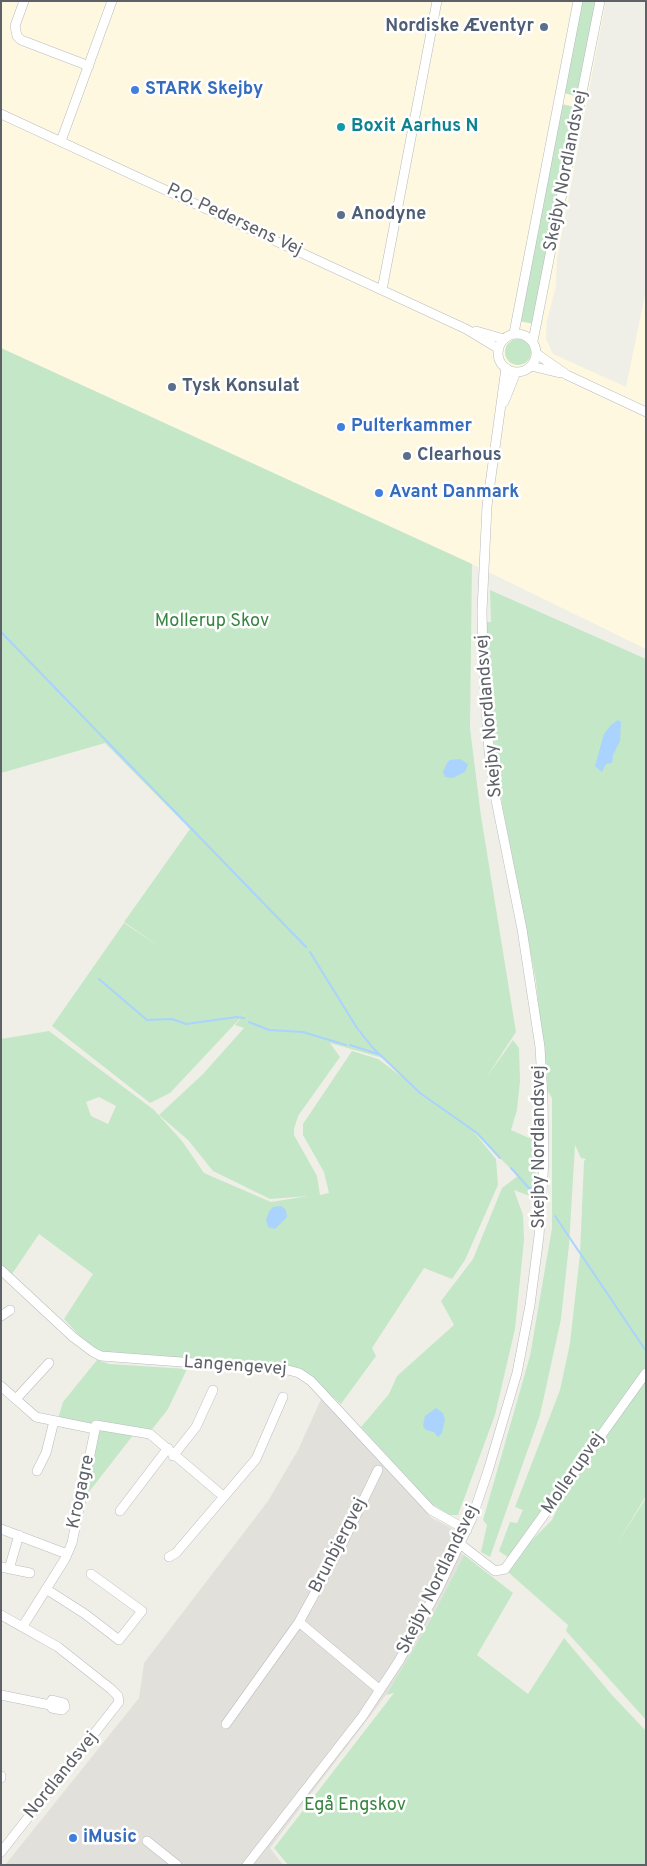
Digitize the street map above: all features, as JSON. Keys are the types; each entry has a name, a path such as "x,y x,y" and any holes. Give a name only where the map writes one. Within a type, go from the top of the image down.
{"street":[{"path":"24,1 15,26 16,36 21,40 88,66"},
{"path":"61,141 112,1"},
{"path":"382,290 438,1"},
{"name":"Skejby Nordlandsvej","path":"514,333 578,1"},
{"name":"Skejby Nordlandsvej","path":"533,341 600,1"},
{"name":"P.O. Pedersens Vej","path":"1,114 466,329 499,349"},
{"name":"P.O. Pedersens Vej","path":"466,329 504,339"},
{"path":"532,366 536,354 533,341 525,334 514,333 504,339 499,349 500,360 506,368 516,372 532,366 567,375"},
{"path":"536,354 567,375 646,412"},
{"name":"Skejby Nordlandsvej","path":"247,1865 326,1766 380,1690 413,1636 460,1544 467,1530 488,1471 517,1373 530,1305 540,1236 544,1161 543,1099 535,1007 496,800 484,696 482,611 487,506 506,368"},
{"name":"Skejby Nordlandsvej","path":"498,416 516,372"},
{"name":"Langengevej","path":"1,1270 73,1337 101,1356 288,1370 299,1373 311,1381 431,1510 467,1530"},
{"path":"1,1316 10,1310"},
{"path":"16,1400 49,1363"},
{"name":"Mollerupvej","path":"460,1544 491,1569 500,1571 511,1563 646,1374"},
{"path":"120,1511 170,1452 200,1421 212,1390"},
{"path":"3,1392 36,1417 95,1430 96,1425 150,1434 223,1496"},
{"path":"170,1557 176,1553 256,1459 283,1397"},
{"path":"37,1471 46,1453 54,1421"},
{"name":"Krogagre","path":"23,1626 67,1554 95,1430"},
{"name":"Brunbjergvej","path":"226,1724 299,1622 332,1563 378,1470"},
{"name":"Krogagre","path":"1,1529 67,1554"},
{"path":"19,1535 5,1568 30,1573"},
{"path":"46,1590 85,1614 119,1640 142,1611 91,1574"},
{"path":"1,1615 23,1626"},
{"path":"299,1622 380,1690"},
{"name":"Nordlandsvej","path":"1,1852 116,1708 119,1700 111,1689 58,1647 23,1626"},
{"path":"1,1695 50,1705"},
{"path":"147,1841 177,1865"}],"shaded area":[{"path":"1,1 606,1 557,259 556,286 547,321 546,339 553,354 626,387 646,290 646,649 472,564 1,348"},
{"path":"322,1397 432,1518 459,1532 452,1548 464,1555 430,1621 386,1695 270,1848 283,1865 5,1865 139,1698 144,1663 268,1501 298,1450"}],"green space":[{"path":"580,1 597,1 578,94 575,96 564,93"},
{"path":"561,104 576,107 534,324 519,321"},
{"path":"518,339 527,343 531,352 527,361 518,365 509,361 505,352 509,343"},
{"name":"Mollerup Skov","path":"1,348 472,564 470,728 481,816 516,1032 486,1078 513,1040 519,1048 520,1081 517,1110 511,1130 536,1141 535,1198 514,1190 523,1215 524,1240 515,1329 495,1415 458,1515 449,1515 432,1504 361,1427 389,1394 397,1376 454,1325 441,1301 473,1259 502,1188 518,1176 473,1131 496,1159 498,1185 465,1260 452,1279 424,1268 372,1348 376,1356 341,1404 301,1370 99,1352 89,1346 64,1319 93,1274 39,1234 12,1274 1,1264 1,1039 49,1031 154,1110 182,1141 204,1173 271,1202 308,1196 270,1199 213,1171 188,1140 159,1115 203,1074 244,1028 235,1025 246,1012 170,1093 150,1103 52,1026 124,923 163,949 124,922 190,829 105,743 1,773","holes":["330,1043 383,1058 405,1079 378,1059 352,1051 303,1124 303,1135 324,1172 329,1193 320,1195 317,1176 294,1135 294,1129 298,1116 340,1057","99,1097 116,1106 108,1124 91,1116 86,1102"]},
{"path":"490,590 646,659 646,1370 509,1558 499,1551 510,1522 517,1523 523,1510 515,1507 560,1390 570,1343 580,1254 584,1161 586,1159 581,1158 575,1145 569,1245 561,1319 540,1415 490,1557 481,1552 487,1525 483,1520 530,1356 552,1228 552,1098 547,1090 536,981 503,810 495,758 487,667 486,622 491,622"},
{"path":"97,1360 110,1364 187,1369 168,1409 150,1432 93,1427 58,1419 63,1402"},
{"path":"646,1379 646,1496 616,1545 646,1498 646,1720 566,1631 568,1625 508,1572 531,1541 552,1520 563,1495"},
{"path":"103,1428 134,1434 85,1497 97,1433"},
{"name":"Egå Engskov","path":"464,1555 513,1593 477,1655 528,1694 564,1638 612,1695 646,1731 646,1865 288,1865 274,1848 394,1693 386,1695 430,1621"}],"water":[{"path":"618,720 621,722 620,741 613,755 612,763 606,764 602,772 595,766 604,734"},
{"path":"460,759 468,764 465,772 453,778 445,777 443,772 447,763 450,760"},
{"path":"281,1206 286,1210 287,1217 275,1229 268,1227 266,1220 269,1212 273,1207"},
{"path":"436,1408 443,1413 445,1419 442,1433 438,1437 434,1432 426,1430 423,1426 425,1416"}],"waterway":[{"path":"1,632 306,947"},
{"path":"310,952 357,1028 373,1048 420,1093 477,1133 500,1158"},
{"path":"99,979 147,1020 172,1019 186,1024 237,1017 244,1018"},
{"path":"249,1022 269,1030 303,1032 346,1045"},
{"path":"350,1045 378,1054"},
{"path":"511,1168 529,1188 535,1189"},
{"path":"555,1216 646,1351"}],"place":[{"name":"Nordiske Æventyr","path":"544,27"},
{"name":"STARK Skejby","path":"135,90"},
{"name":"Boxit Aarhus N","path":"341,127"},
{"name":"Anodyne","path":"341,215"},
{"name":"Tysk Konsulat","path":"172,387"},
{"name":"Pulterkammer","path":"341,427"},
{"name":"Clearhous","path":"407,456"},
{"name":"Avant Danmark","path":"379,493"},
{"name":"iMusic","path":"73,1838"}]}
